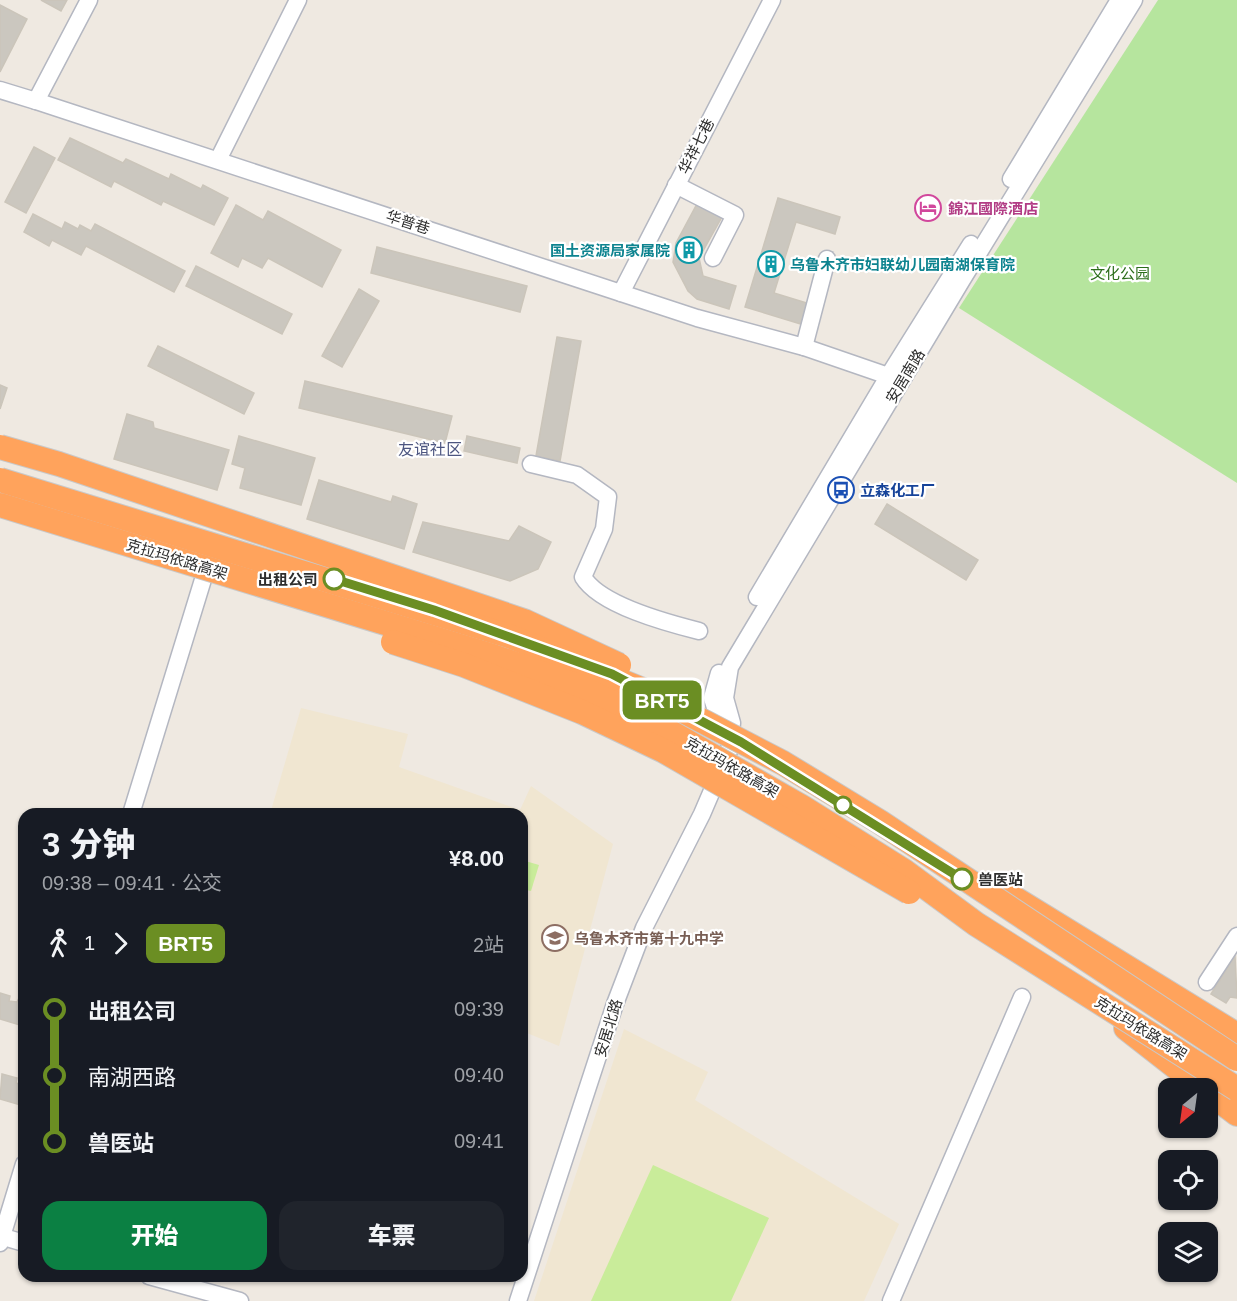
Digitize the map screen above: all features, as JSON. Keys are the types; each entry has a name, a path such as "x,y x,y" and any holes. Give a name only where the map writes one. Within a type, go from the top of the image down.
{"highway":[{"path":"0,447 60,464 524,621 575,642 670,691 783,763"},
{"name":"克拉玛依路高架","path":"0,480 509,636 643,690 783,763 880,822 1237,1059"},
{"name":"克拉玛依路高架","path":"0,504 481,652 576,685 665,729 802,807 904,871 976,924 1237,1089"},
{"path":"202,581 464,665 582,712 664,751 902,889 976,924"},
{"path":"880,822 1018,900 1237,1035"},
{"path":"1081,990 1190,1078"},
{"path":"1218,1100 1237,1114"}],"street":[{"path":"36,101 89,0"},
{"path":"218,160 298,0"},
{"name":"华祥七巷","path":"621,292 772,0"},
{"name":"安居南路","path":"896,378 1015,172 1119,0"},
{"name":"安居南路","path":"721,757 723,733 712,698 725,653 1134,0"},
{"name":"华普巷","path":"0,90 697,318 804,347 896,378"},
{"path":"676,185 735,215 713,258"},
{"path":"804,347 827,259"},
{"path":"531,464 577,475 608,497 604,529 583,577 587,584 602,597 699,631"},
{"path":"133,808 215,542"},
{"name":"安居北路","path":"528,1243 606,1004 635,926 721,757"},
{"name":"安居北路","path":"528,1270 615,1004 644,928 702,814 721,757"},
{"path":"1207,982 1237,936"},
{"path":"891,1301 1022,997"},
{"path":"18,1184 1,1239 18,1242"},
{"path":"171,1282 240,1301"},
{"path":"509,1301 515,1282"},
{"name":"安居北路","path":"518,1301 524,1282"}],"shaded area":[{"name":"乌鲁木齐市第十九中学","path":"301,708 408,734 399,767 514,808 272,808"},
{"name":"乌鲁木齐市第十九中学","path":"531,786 613,844 559,1046 528,1033 528,808 521,808"},
{"path":"624,1029 708,1072 695,1100 899,1224 864,1301 534,1301"}],"green space":[{"name":"文化公园","path":"1158,0 1237,0 1237,483 959,308"},
{"path":"528,862 539,865 531,891 528,890"},
{"path":"653,1165 769,1218 731,1301 591,1301"}],"building":[{"path":"41,0 67,0 61,11"},
{"path":"0,5 27,19 0,72"},
{"path":"70,138 123,163 126,159 169,179 171,174 201,189 203,185 228,198 214,225 163,201 161,205 114,181 111,187 58,160"},
{"path":"34,147 55,158 26,213 5,202"},
{"name":"乌鲁木齐市妇联幼儿园南湖保育院","path":"778,198 840,217 835,234 796,222 774,293 810,304 804,325 745,307"},
{"name":"国土资源局家属院","path":"698,202 723,215 699,258 703,276 736,286 729,309 697,299 688,291 673,262 676,243"},
{"path":"236,205 263,220 268,211 341,250 322,287 268,258 262,268 242,258 238,267 211,253"},
{"path":"33,214 62,229 65,222 78,229 80,225 91,231 95,224 185,271 174,292 86,246 81,255 52,240 49,246 24,232"},
{"path":"377,247 527,286 520,312 371,273"},
{"path":"196,266 292,314 282,334 186,286"},
{"path":"359,289 379,301 342,367 322,356"},
{"path":"557,337 581,341 560,461 536,456"},
{"path":"158,346 254,393 244,414 148,366"},
{"path":"305,381 452,416 445,443 299,408"},
{"path":"0,385 7,388 0,409"},
{"path":"127,414 153,422 154,428 229,450 217,490 114,459"},
{"path":"239,436 315,458 301,505 240,488 245,468 232,464"},
{"path":"467,436 520,448 517,463 464,451"},
{"path":"319,480 391,502 393,496 417,504 404,549 307,519"},
{"path":"887,504 978,560 966,580 875,524"},
{"path":"423,522 509,541 519,526 551,542 538,569 510,581 413,552"},
{"path":"1235,956 1237,998 1230,997 1226,1003 1211,994"},
{"path":"0,993 10,996 9,1001 17,1002 18,1000 18,1024 0,1019"},
{"path":"2,1074 17,1078 18,1104 0,1099"}],"bus line":[{"name":"BRT5","path":"334,579 434,610 612,674 741,742 962,879"}],"place":[{"name":"錦江國際酒店","path":"928,208"},
{"name":"国土资源局家属院","path":"689,250"},
{"name":"乌鲁木齐市妇联幼儿园南湖保育院","path":"771,264"},
{"name":"立森化工厂","path":"841,490"},
{"name":"出租公司","path":"334,579"},
{"name":"兽医站","path":"962,879"},
{"name":"乌鲁木齐市第十九中学","path":"555,938"}],"district":[{"name":"友谊社区","path":"430,449"}]}
